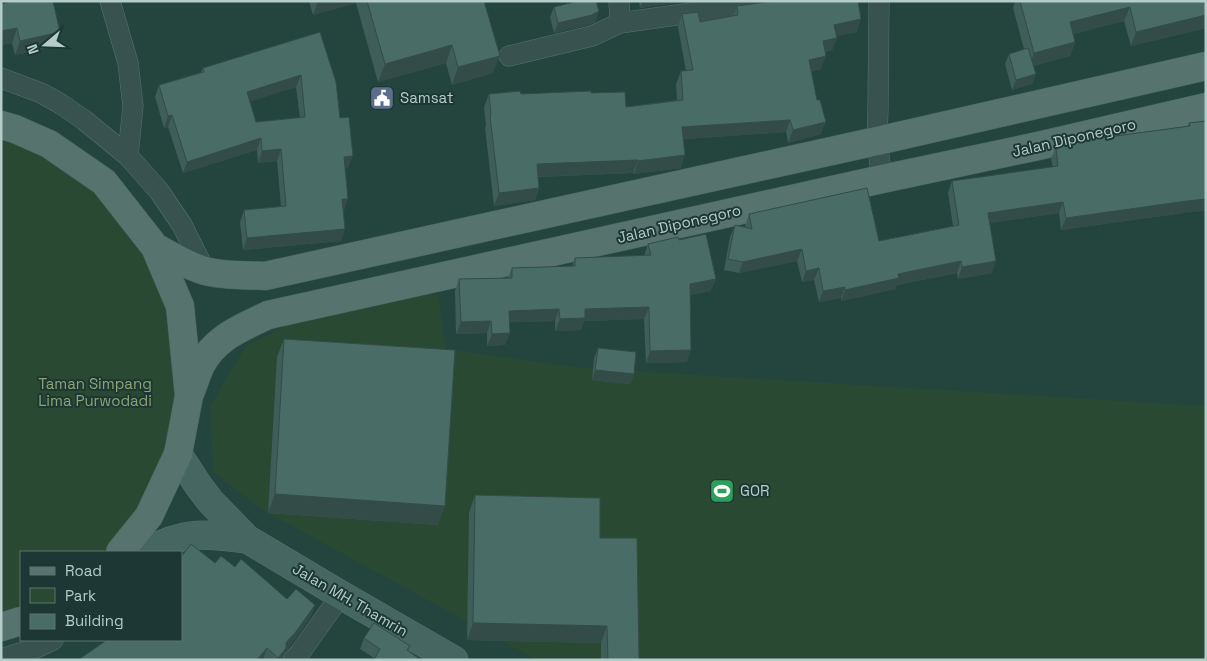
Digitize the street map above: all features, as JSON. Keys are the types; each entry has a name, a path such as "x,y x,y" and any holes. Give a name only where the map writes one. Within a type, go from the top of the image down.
{"main road":[{"path":"155,247 205,271 265,276 877,141 1206,66"},
{"name":"Jalan Diponegoro","path":"189,396 201,365 217,342 240,328 268,315 1038,146 1206,107"},
{"path":"1,125 50,144 104,182 155,247 180,306 189,396 178,454 150,516 121,551"},
{"path":"178,454 211,502 247,539"},
{"path":"154,549 186,536 210,535 247,539"},
{"name":"Jalan MH. Thamrin","path":"247,539 454,660"},
{"path":"1,627 20,622"}],"street":[{"path":"110,1 128,63 133,106 128,156"},
{"path":"619,1 620,23"},
{"path":"509,56 592,36 620,23 775,1"},
{"path":"879,1 877,141 882,179"},
{"path":"1,78 40,93 61,104 128,156 159,191 182,225 205,271"},
{"path":"293,660 341,595"},
{"path":"1,659 36,648 51,641"}],"green space":[{"name":"Taman Simpang Lima Purwodadi","path":"1,127 49,144 155,247 189,396 120,551 20,551 20,621 1,627"},
{"name":"GOR","path":"438,295 446,349 582,368 1206,406 1206,660 537,660 263,510 213,472 210,406 245,347 289,324 411,296"}],"building":[{"path":"12,1 53,1 60,32 20,41 17,28 1,31 1,4"},
{"path":"367,1 484,1 500,56 458,67 452,45 385,64"},
{"path":"578,1 596,1 599,11 592,15 558,23 554,7"},
{"path":"773,1 858,1 861,19 834,25 837,38 823,41 826,56 809,60 817,100 820,100 826,122 793,130 790,120 682,127 685,155 638,161 537,164 539,188 499,193 489,94 520,91 521,94 591,91 591,93 625,92 626,107 683,100 681,71 693,70 682,14 698,12 700,22 738,15 737,6"},
{"path":"1020,1 1206,1 1206,15 1136,32 1130,7 1070,22 1075,42 1034,53"},
{"path":"320,32 336,82 340,118 349,117 353,156 344,157 348,199 342,199 345,229 247,238 244,210 286,206 281,149 262,151 261,138 187,162 172,115 168,116 159,85 204,72 203,68","holes":["301,75 305,117 256,122 247,92"]},
{"path":"1028,48 1036,74 1016,80 1009,54"},
{"path":"1206,121 1206,199 1066,218 1063,202 988,213 996,261 962,267 961,261 898,274 899,278 845,290 845,287 823,291 819,268 806,271 802,249 743,262 728,259 735,225 752,229 749,214 867,188 879,241 959,225 952,181 1058,166 1056,147 1101,137 1190,126 1189,123"},
{"path":"706,234 716,279 690,284 691,350 650,351 649,307 585,309 585,318 560,319 559,309 509,311 510,333 492,334 491,321 461,322 459,279 512,278 512,268 575,266 575,258 651,255 648,244 678,237 679,240"},
{"path":"284,339 455,350 445,506 275,494"},
{"path":"598,348 636,352 634,374 595,370"},
{"path":"475,495 600,498 600,538 637,538 639,660 608,660 607,626 473,623"},
{"path":"191,544 215,563 221,556 235,567 241,559 287,599 296,589 315,605 286,643 286,648 278,658 267,648 257,660 78,660 106,641 182,641 182,556"},
{"path":"374,623 410,646 407,650 421,660 374,660 380,649 364,638"}],"place":[{"name":"Samsat","path":"382,98"},
{"name":"GOR","path":"722,491"}]}
